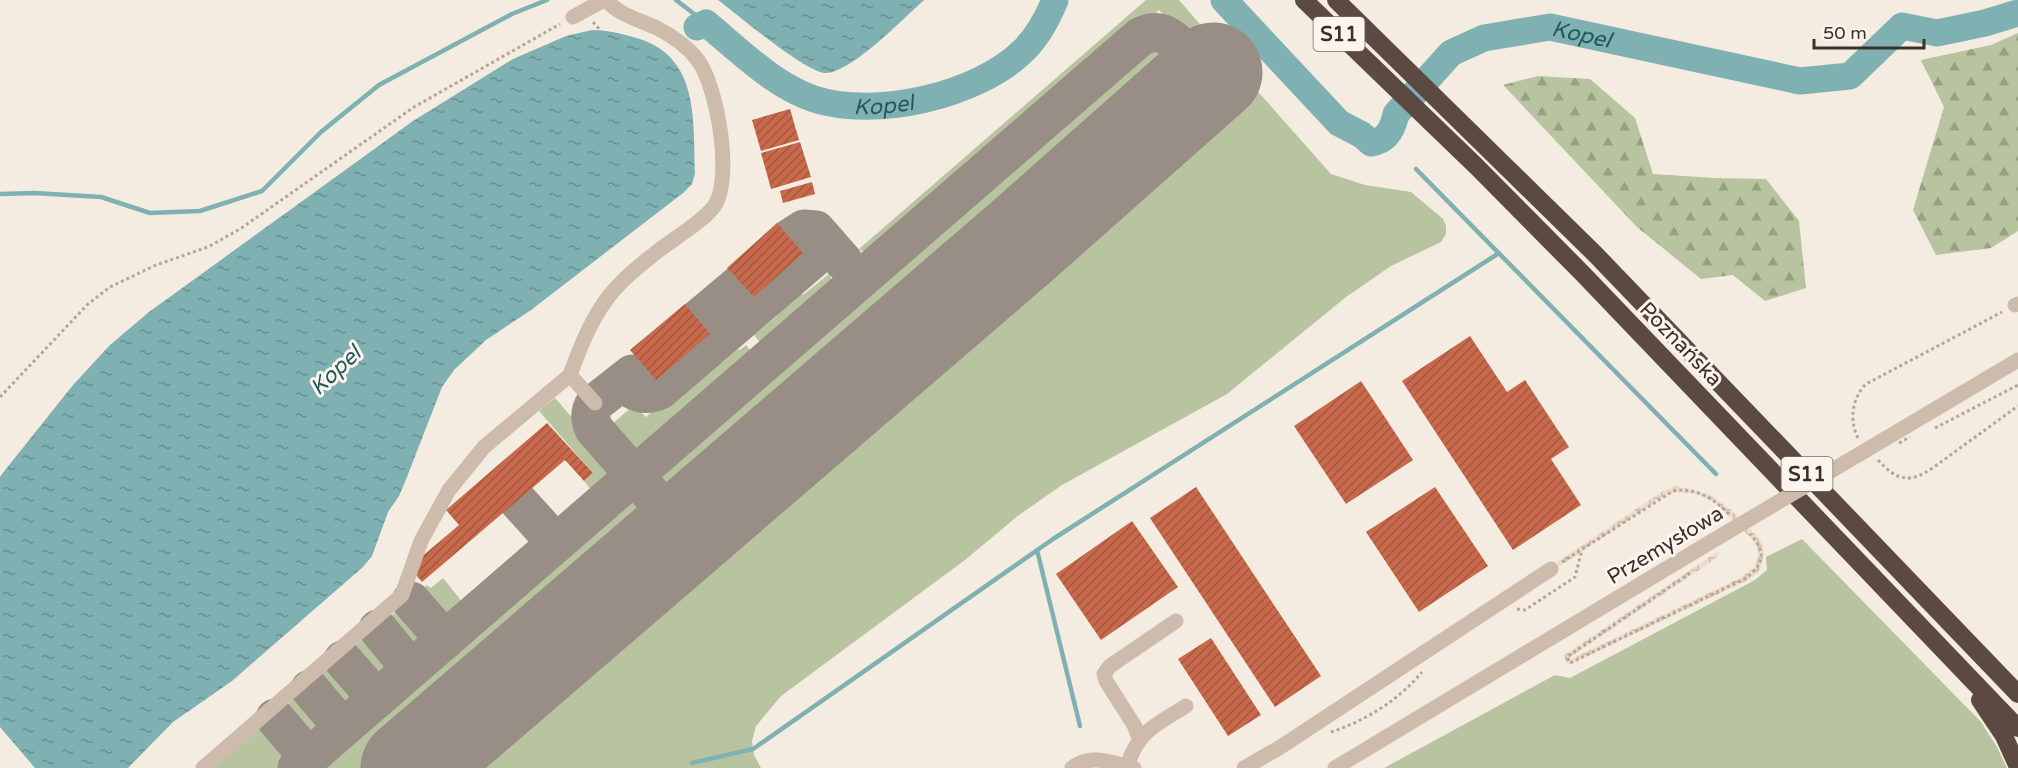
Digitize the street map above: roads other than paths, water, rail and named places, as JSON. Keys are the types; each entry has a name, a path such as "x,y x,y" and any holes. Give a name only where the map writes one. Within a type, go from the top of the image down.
{"highway":[{"name":"Poznańska","path":"1304,0 1426,117 1583,274 2018,728"},
{"name":"Poznańska","path":"1336,0 1596,255 2018,694"},
{"path":"1944,650 2004,736 2018,767"}],"street":[{"path":"202,768 402,595 421,541 449,490 484,447 570,375 592,322 613,291 637,268 710,211 720,193 722,182 719,127 715,103 710,84 698,61 670,35 619,11 605,0 573,17"},
{"name":"Przemysłowa","path":"1335,768 2018,360"},
{"path":"570,375 596,403"},
{"path":"1244,768 1279,748 1551,569"},
{"path":"1139,738 1134,725 1106,681 1104,674 1110,666 1176,621"},
{"path":"1072,768 1090,759 1130,767 1139,738 1186,706"}],"water":[{"path":"718,0 924,0 862,55 836,71 825,73 815,70 788,53"},
{"path":"592,30 623,34 655,46 671,58 682,73 688,91 694,132 695,174 692,184 531,310 486,340 454,370 442,387 399,496 388,512 372,556 363,567 232,681 173,722 128,768 35,768 0,727 0,477 2,474 73,385 110,345 149,312 413,121 513,59 566,36"}],"waterway":[{"path":"0,194 34,193 101,197 150,213 200,211 262,191 321,132 379,85 512,14 547,0"},
{"path":"676,0 706,23"},
{"name":"Kopel","path":"697,27 706,23 771,76 814,99 839,105 895,104 953,91 980,80 1004,66 1024,50 1033,39 1046,20 1055,0"},
{"name":"Kopel","path":"1224,0 1339,123 1362,135 1371,143 1385,137 1391,129 1396,114 1451,53 1484,38 1550,27 1800,81 1850,76 1902,26 1937,33 2018,13"},
{"path":"1416,169 1716,474"},
{"path":"692,763 753,749 1053,539 1499,253"},
{"path":"1037,550 1080,726"}]}
